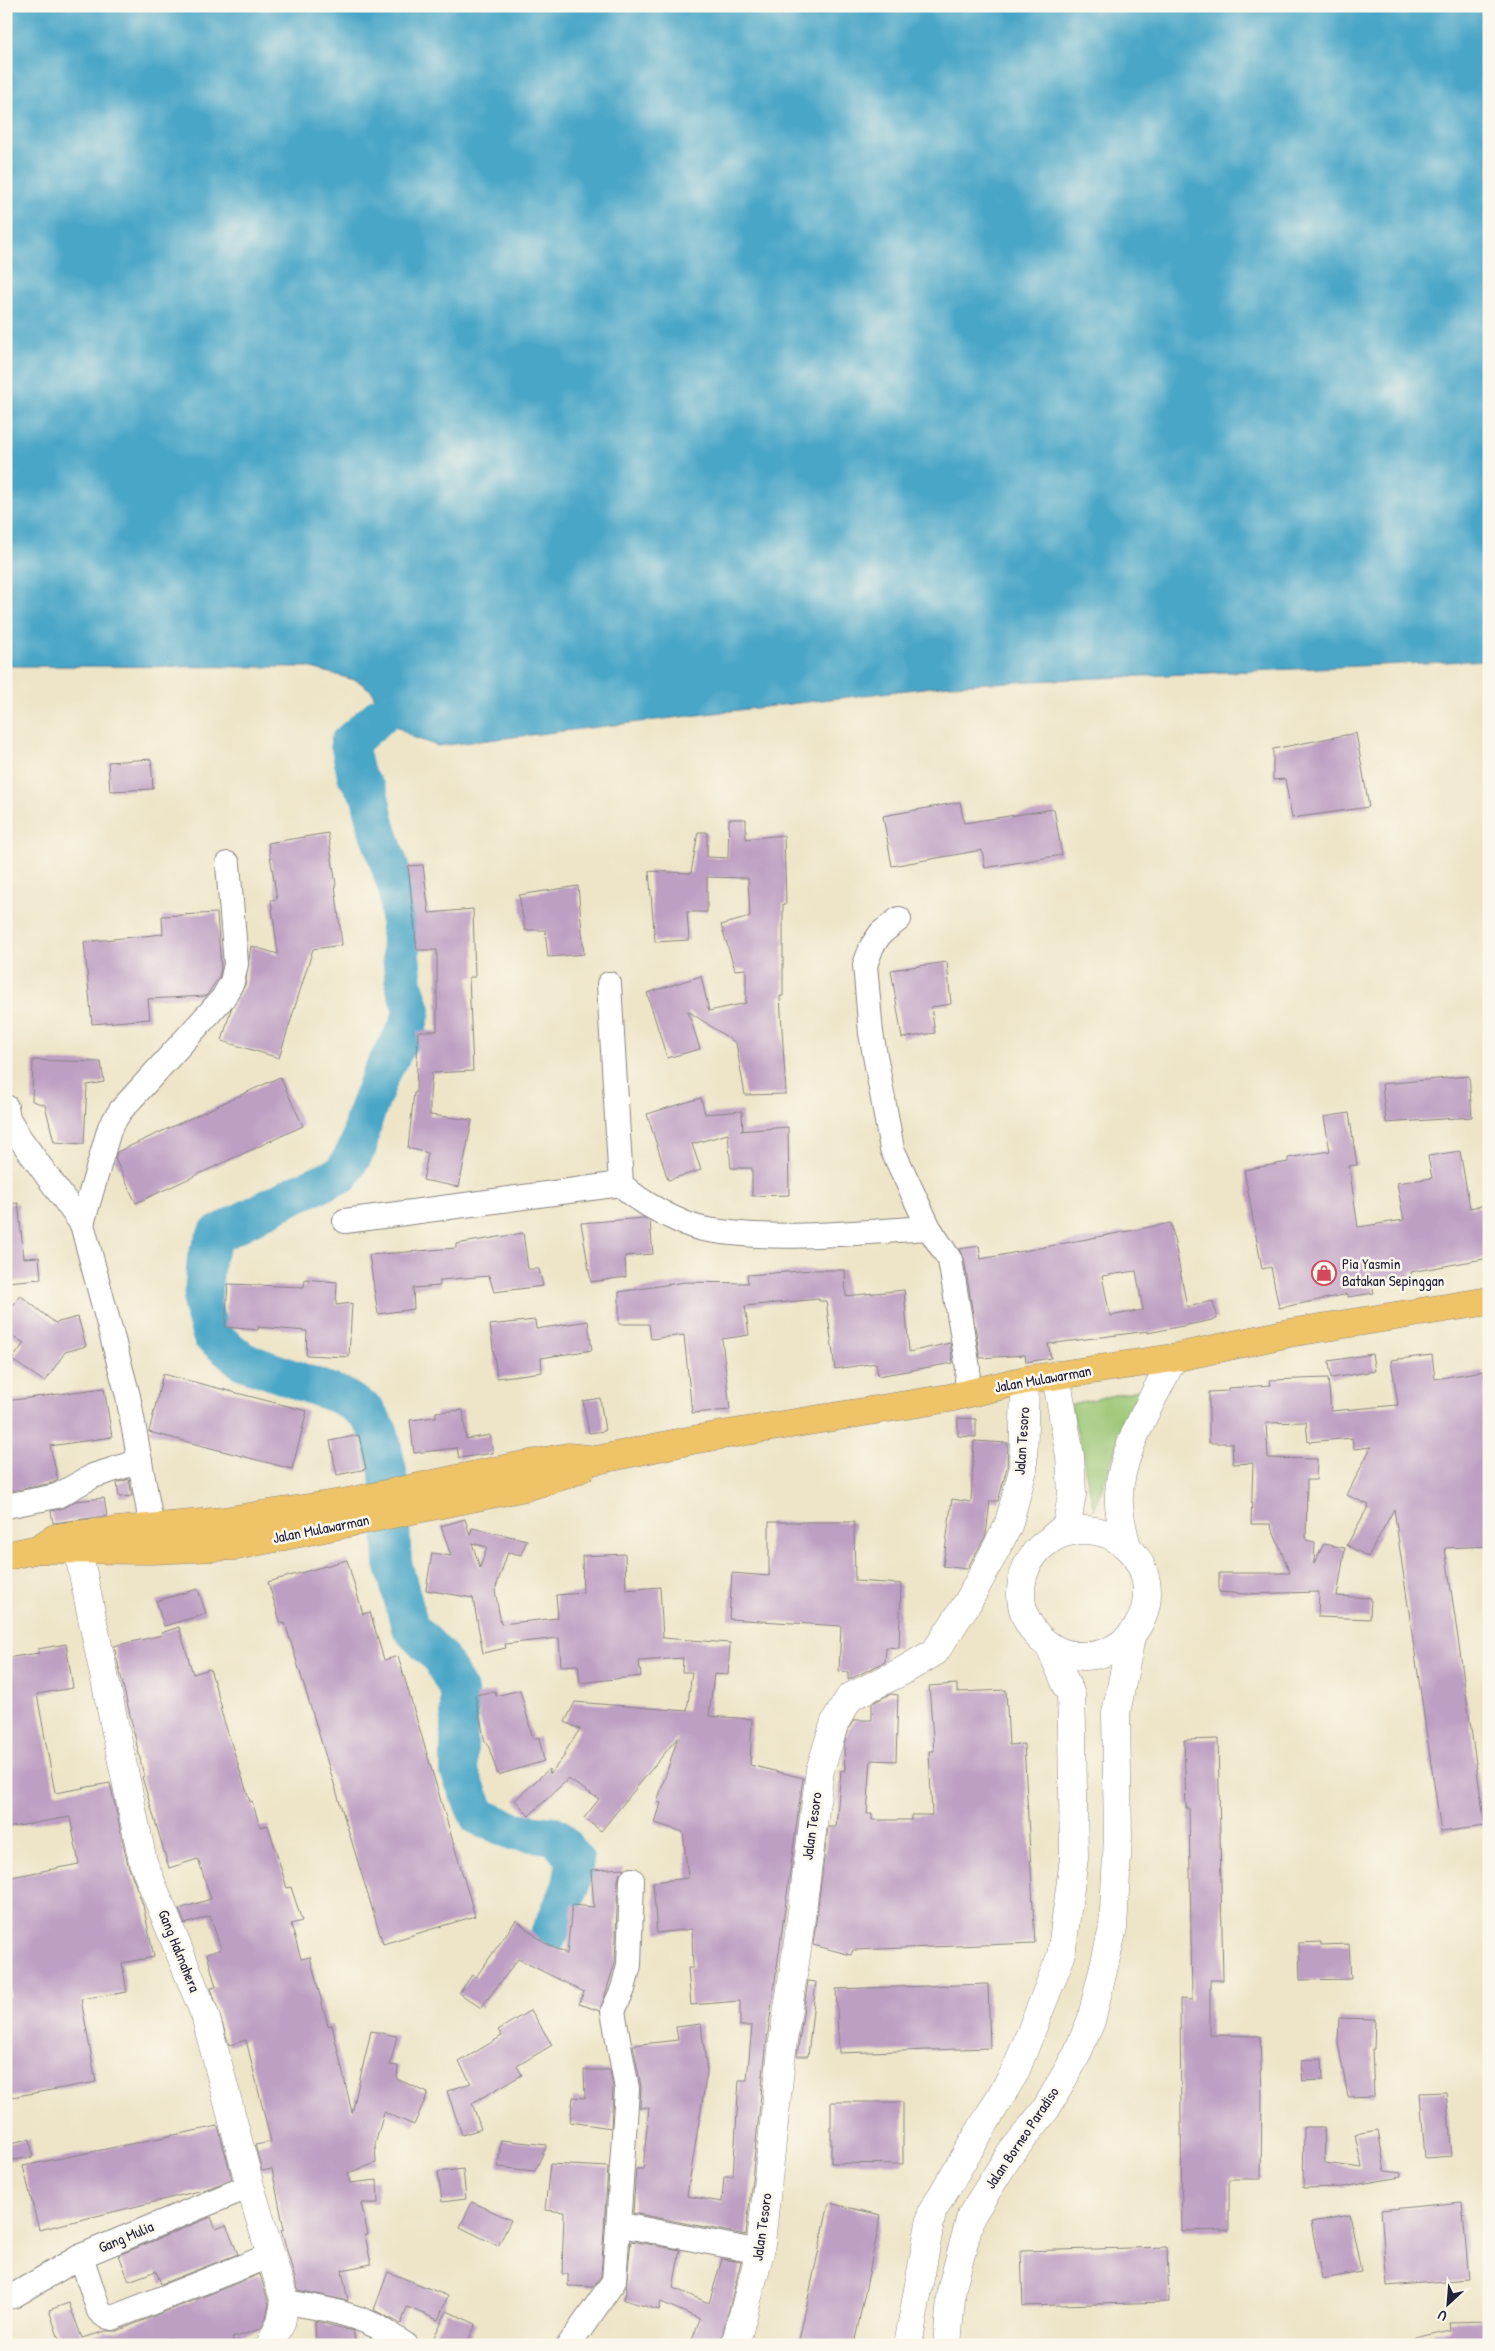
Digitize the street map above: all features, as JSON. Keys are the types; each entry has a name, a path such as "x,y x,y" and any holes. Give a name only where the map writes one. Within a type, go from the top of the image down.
{"highway":[{"name":"Jalan Mulawarman","path":"6,1556 38,1549 152,1550 236,1546 350,1512 424,1497 568,1457 597,1460 692,1440 966,1394 1026,1380 1173,1358 1289,1333 1489,1301"},
{"name":"Jalan Mulawarman","path":"38,1549 55,1538 74,1535 223,1521 350,1512"}],"street":[{"path":"82,1224 110,1127 121,1110 223,998 232,982 236,964 228,864"},
{"path":"899,919 881,933 872,946 865,965 871,1032 892,1149 929,1228 950,1260 968,1368 966,1394"},
{"path":"609,984 621,1184 633,1196 675,1218 706,1230 778,1236 929,1228"},
{"path":"6,1107 8,1118 19,1137 82,1224 128,1396 152,1528"},
{"path":"345,1221 621,1184"},
{"path":"1127,1546 1119,1504 1120,1486 1129,1450 1173,1358"},
{"path":"1052,1538 1066,1532 1098,1531 1114,1537 1127,1546 1140,1562 1147,1581 1148,1601 1143,1620 1131,1637 1114,1651 1092,1657 1070,1656 1050,1647 1034,1633 1024,1613 1020,1592 1024,1571 1036,1552 1052,1538 1067,1525 1072,1494 1070,1456 1056,1375"},
{"name":"Jalan Tesoro","path":"735,2345 760,2252 783,2041 820,1770 835,1722 850,1697 901,1672 935,1652 968,1602 1008,1526 1023,1470 1026,1380"},
{"path":"6,1506 57,1496 93,1476 140,1461"},
{"name":"Gang Halmahera","path":"78,1550 143,1862 205,2016 250,2186 285,2302 282,2323 270,2345"},
{"name":"Jalan Borneo Paradiso","path":"947,2345 952,2287 971,2216 1008,2157 1046,2109 1076,2056 1091,2021 1114,1928 1118,1836 1116,1713 1131,1637"},
{"path":"908,2345 932,2212 1015,2072 1061,1956 1074,1858 1071,1695 1050,1647"},
{"path":"569,2345 607,2294 614,2281 627,2089 613,2011 623,1989 629,1964 632,1880"},
{"name":"Gang Mulia","path":"6,2297 13,2296 81,2256 250,2186"},
{"path":"618,2226 627,2226 760,2252"},
{"path":"81,2256 99,2311 105,2316 112,2318 270,2256"},
{"path":"285,2302 328,2309 352,2316 377,2326 406,2345"}],"green space":[{"path":"1143,1389 1121,1434 1094,1510 1071,1404"}],"water":[{"path":"6,6 1489,6 1489,660 949,685 438,746 412,737 381,715 372,691 358,681 308,667 6,666"}],"building":[{"path":"1356,733 1369,807 1292,818 1285,779 1273,780 1273,749"},
{"path":"151,759 153,789 110,791 108,762"},
{"path":"960,802 964,823 1054,809 1062,855 985,868 982,850 892,866 883,816"},
{"path":"729,819 746,819 746,839 784,835 786,904 783,904 783,996 780,996 786,1094 745,1095 736,1043 688,1011 700,1049 667,1058 647,993 701,976 709,1011 746,1003 746,969 735,970 721,925 750,917 748,878 707,877 707,912 687,912 689,940 655,942 649,871 691,873 698,832 707,832 707,857 728,858"},
{"path":"328,833 342,945 313,949 279,1058 222,1041 231,1009 245,985 251,946 278,954 271,900 277,899 268,843"},
{"path":"423,865 429,913 473,909 475,977 469,977 473,1071 432,1073 430,1095 430,1115 472,1120 459,1187 423,1180 428,1153 408,1148 414,1093 416,1093 418,1031 437,1031 437,950 417,950 408,866"},
{"path":"578,886 584,954 548,957 545,930 525,930 519,895"},
{"path":"217,913 221,969 219,977 206,996 148,999 150,1019 92,1024 84,942 163,934 162,916"},
{"path":"947,962 951,1004 931,1007 935,1033 902,1038 891,970"},
{"path":"33,1060 101,1062 104,1082 87,1085 84,1144 54,1142 45,1105 32,1101"},
{"path":"1469,1076 1472,1117 1386,1123 1382,1084"},
{"path":"280,1077 303,1126 136,1203 115,1159 117,1152"},
{"path":"701,1098 705,1114 742,1111 743,1130 740,1131 788,1127 789,1195 752,1196 752,1168 731,1168 728,1134 692,1144 701,1170 668,1180 647,1114"},
{"path":"1349,1113 1357,1165 1349,1166 1358,1227 1404,1220 1397,1183 1432,1178 1428,1156 1460,1151 1470,1208 1486,1205 1489,1221 1489,1258 1411,1272 1412,1277 1372,1284 1374,1293 1348,1297 1348,1294 1279,1308 1271,1267 1262,1269 1244,1170 1288,1162 1288,1158 1330,1151 1324,1117"},
{"path":"18,1203 24,1258 39,1257 41,1279 6,1282 6,1204"},
{"path":"644,1218 650,1222 653,1254 625,1256 626,1277 591,1282 581,1223"},
{"path":"1171,1223 1187,1307 1213,1301 1217,1319 1148,1333 1148,1331 1048,1344 1051,1358 1026,1362 1025,1355 980,1358 964,1258 959,1249 979,1246 981,1259","holes":["1136,1271 1143,1310 1110,1316 1102,1276"]},
{"path":"523,1233 528,1269 539,1269 543,1286 494,1292 489,1276 440,1280 440,1286 413,1288 414,1309 378,1314 369,1255 456,1248 456,1244"},
{"path":"813,1270 845,1270 846,1296 904,1290 909,1352 950,1343 953,1363 878,1376 876,1363 835,1369 826,1301 819,1301 819,1299 745,1306 749,1335 722,1339 730,1410 692,1413 684,1335 651,1339 649,1324 619,1324 619,1292 685,1282 748,1283 747,1275"},
{"path":"305,1279 337,1282 336,1305 352,1303 349,1357 306,1355 307,1331 258,1327 258,1330 225,1327 228,1284 304,1287"},
{"path":"20,1295 55,1323 78,1317 86,1346 65,1352 45,1382 12,1360 24,1343 10,1334 6,1327 6,1317"},
{"path":"535,1320 536,1329 588,1321 592,1350 541,1358 542,1372 497,1378 490,1325"},
{"path":"1372,1354 1375,1371 1331,1378 1329,1361"},
{"path":"1432,1355 1435,1379 1483,1371 1489,1409 1489,1546 1445,1548 1485,1826 1441,1832 1394,1509 1368,1557 1347,1545 1369,1505 1347,1495 1371,1447 1354,1449 1352,1438 1308,1442 1306,1422 1266,1423 1268,1458 1317,1459 1316,1480 1307,1480 1306,1540 1315,1542 1314,1563 1324,1544 1345,1548 1337,1596 1371,1598 1370,1619 1318,1617 1319,1592 1246,1594 1219,1592 1219,1573 1290,1573 1270,1524 1251,1524 1253,1463 1233,1464 1232,1443 1209,1443 1209,1392 1228,1391 1228,1388 1271,1385 1270,1380 1328,1378 1331,1411 1398,1405 1391,1360"},
{"path":"163,1374 307,1411 292,1469 149,1432"},
{"path":"104,1388 112,1437 50,1446 58,1480 52,1483 6,1492 6,1401"},
{"path":"600,1398 605,1431 589,1433 583,1401"},
{"path":"463,1410 466,1439 490,1435 493,1453 459,1458 457,1448 414,1453 410,1420 436,1417 436,1412"},
{"path":"958,1418 976,1419 976,1437 958,1436"},
{"path":"359,1435 366,1469 337,1475 330,1441"},
{"path":"974,1441 1008,1443 1007,1468 998,1501 990,1501 986,1535 967,1569 943,1566 952,1499 971,1502"},
{"path":"129,1479 132,1496 119,1497 117,1483"},
{"path":"104,1498 107,1516 53,1523 51,1511 63,1508 75,1501"},
{"path":"465,1519 470,1535 472,1528 527,1540 521,1555 508,1552 495,1590 501,1624 558,1618 556,1595 583,1593 582,1556 625,1554 626,1590 660,1587 663,1638 730,1643 728,1675 714,1674 709,1716 752,1719 750,1765 803,1778 767,2039 746,2235 633,2213 636,2169 643,2169 649,2107 640,2108 641,2087 633,2045 678,2040 676,2027 701,2024 707,2072 687,2196 722,2202 724,2176 733,2176 739,2080 747,2080 752,2026 740,2026 740,2001 691,2005 688,1968 693,1968 692,1929 657,1933 653,1882 688,1878 683,1832 655,1823 661,1803 657,1802 678,1737 601,1831 584,1818 599,1799 568,1779 529,1816 515,1800 549,1769 550,1774 565,1755 563,1755 580,1729 565,1722 575,1702 687,1711 692,1672 682,1672 683,1658 639,1661 641,1676 580,1683 578,1665 561,1666 559,1638 505,1644 506,1648 483,1653 473,1598 426,1590 432,1553 451,1556 441,1526","holes":["472,1543 487,1547 480,1568"]},
{"path":"769,1522 854,1522 855,1581 901,1584 899,1648 886,1647 885,1662 848,1680 848,1672 839,1671 841,1626 729,1619 732,1573 769,1576"},
{"path":"347,1560 363,1614 370,1612 384,1660 398,1656 475,1916 383,1944 285,1623 281,1624 268,1582"},
{"path":"198,1589 206,1614 164,1626 156,1601"},
{"path":"179,1627 193,1674 210,1669 222,1708 220,1708 250,1802 252,1801 260,1827 268,1825 287,1888 291,1887 302,1921 291,1924 301,1959 310,1957 328,2026 332,2025 352,2113 371,2031 397,2036 390,2065 398,2066 397,2079 428,2093 414,2125 384,2112 375,2145 376,2163 348,2173 350,2183 377,2180 378,2203 361,2203 368,2235 365,2235 371,2264 342,2270 348,2301 298,2290 281,2230 284,2229 272,2169 262,2171 255,2145 271,2142 246,2040 229,2045 211,1988 216,1987 207,1954 221,1949 210,1916 185,1924 179,1909 211,1899 198,1859 169,1868 142,1777 144,1776 114,1646 162,1635 161,1633"},
{"path":"66,1644 73,1688 37,1694 55,1793 110,1783 128,1865 143,1905 154,1957 122,1963 127,1992 81,1999 96,2082 6,2098 6,1997 11,1996 6,1972 6,1878 79,1864 70,1817 6,1828 6,1658 39,1653 38,1649"},
{"path":"957,1684 957,1692 1006,1690 1009,1745 1024,1744 1035,1943 853,1950 851,1955 813,1945 828,1827 836,1827 841,1770 845,1771 844,1745 849,1728 854,1720 872,1720 872,1703 891,1694 898,1695 896,1761 871,1760 867,1814 872,1814 872,1820 911,1820 911,1815 932,1815 929,1751 934,1751 929,1686"},
{"path":"520,1690 533,1739 539,1737 544,1761 498,1775 487,1742 485,1742 475,1695 495,1691 496,1696"},
{"path":"1218,1739 1223,1980 1210,1980 1210,2035 1260,2036 1262,2096 1261,2179 1229,2179 1229,2230 1182,2231 1180,1999 1192,2000 1189,1808 1186,1808 1184,1740"},
{"path":"625,1868 620,1873 618,1880 615,1963 600,2011 579,2004 584,1992 518,1959 481,2008 459,1993 472,1975 476,1977 516,1920 543,1942 567,1954 572,1905 594,1907 591,1870"},
{"path":"1321,1942 1321,1945 1349,1944 1351,1979 1300,1980 1299,1943"},
{"path":"808,1981 816,1982 808,2056 797,2056"},
{"path":"988,1984 990,2048 839,2053 836,1989"},
{"path":"531,2010 552,2045 517,2066 522,2075 472,2103 481,2129 462,2135 447,2091 471,2083 459,2062 502,2036 498,2030"},
{"path":"1339,2018 1375,2019 1374,2049 1372,2049 1374,2096 1348,2097 1338,2043"},
{"path":"1322,2059 1323,2080 1303,2081 1301,2061"},
{"path":"584,2070 610,2070 613,2090 611,2128 570,2122 573,2097 585,2098"},
{"path":"1446,2092 1452,2156 1425,2158 1420,2093"},
{"path":"831,2102 903,2102 903,2164 831,2163"},
{"path":"218,2126 232,2179 207,2189 39,2230 23,2166"},
{"path":"1304,2127 1324,2127 1325,2163 1362,2168 1355,2134 1378,2130 1385,2171 1401,2173 1401,2177 1343,2187 1303,2188"},
{"path":"30,2139 33,2157 6,2161 6,2144"},
{"path":"501,2140 547,2145 535,2171 498,2167"},
{"path":"550,2164 608,2167 601,2276 593,2287 568,2286 568,2274 562,2274 564,2212 545,2210"},
{"path":"463,2169 466,2199 442,2202 438,2172"},
{"path":"472,2202 511,2220 498,2246 460,2227"},
{"path":"1462,2202 1469,2279 1387,2286 1381,2210"},
{"path":"829,2203 881,2215 854,2345 798,2345"},
{"path":"1350,2215 1361,2272 1322,2279 1311,2222"},
{"path":"211,2217 216,2229 226,2225 238,2254 161,2284 156,2271 129,2281 119,2255"},
{"path":"631,2241 680,2250 673,2288 709,2303 722,2259 741,2262 720,2345 690,2345 700,2319 661,2302 659,2310 624,2300 627,2288"},
{"path":"1167,2247 1169,2302 1023,2306 1021,2251"},
{"path":"388,2272 448,2296 438,2320 407,2307 401,2324 374,2310"},
{"path":"260,2274 269,2304 266,2318 261,2329 232,2338 234,2345 172,2345 170,2338 149,2345 61,2345 49,2310 69,2303 82,2338 106,2331 117,2331"},
{"path":"447,2311 476,2324 466,2345 430,2345"},
{"path":"315,2321 353,2331 356,2345 316,2345"},
{"path":"1489,2321 1489,2345 1417,2345 1416,2338 1450,2330 1449,2322"}],"waterway":[{"path":"381,715 349,743 356,775 370,796 377,828 398,892 404,985 412,1010 408,1026 381,1074 364,1119 358,1147 342,1174 295,1194 216,1235 206,1258 202,1305 211,1335 243,1361 341,1396 367,1412 380,1434 388,1472 393,1563 410,1627 441,1659 459,1691 459,1771 478,1816 513,1831 556,1836 575,1860 571,1886 548,1937"}],"place":[{"name":"Pia Yasmin Batakan Sepinggan","path":"1324,1273"}]}
